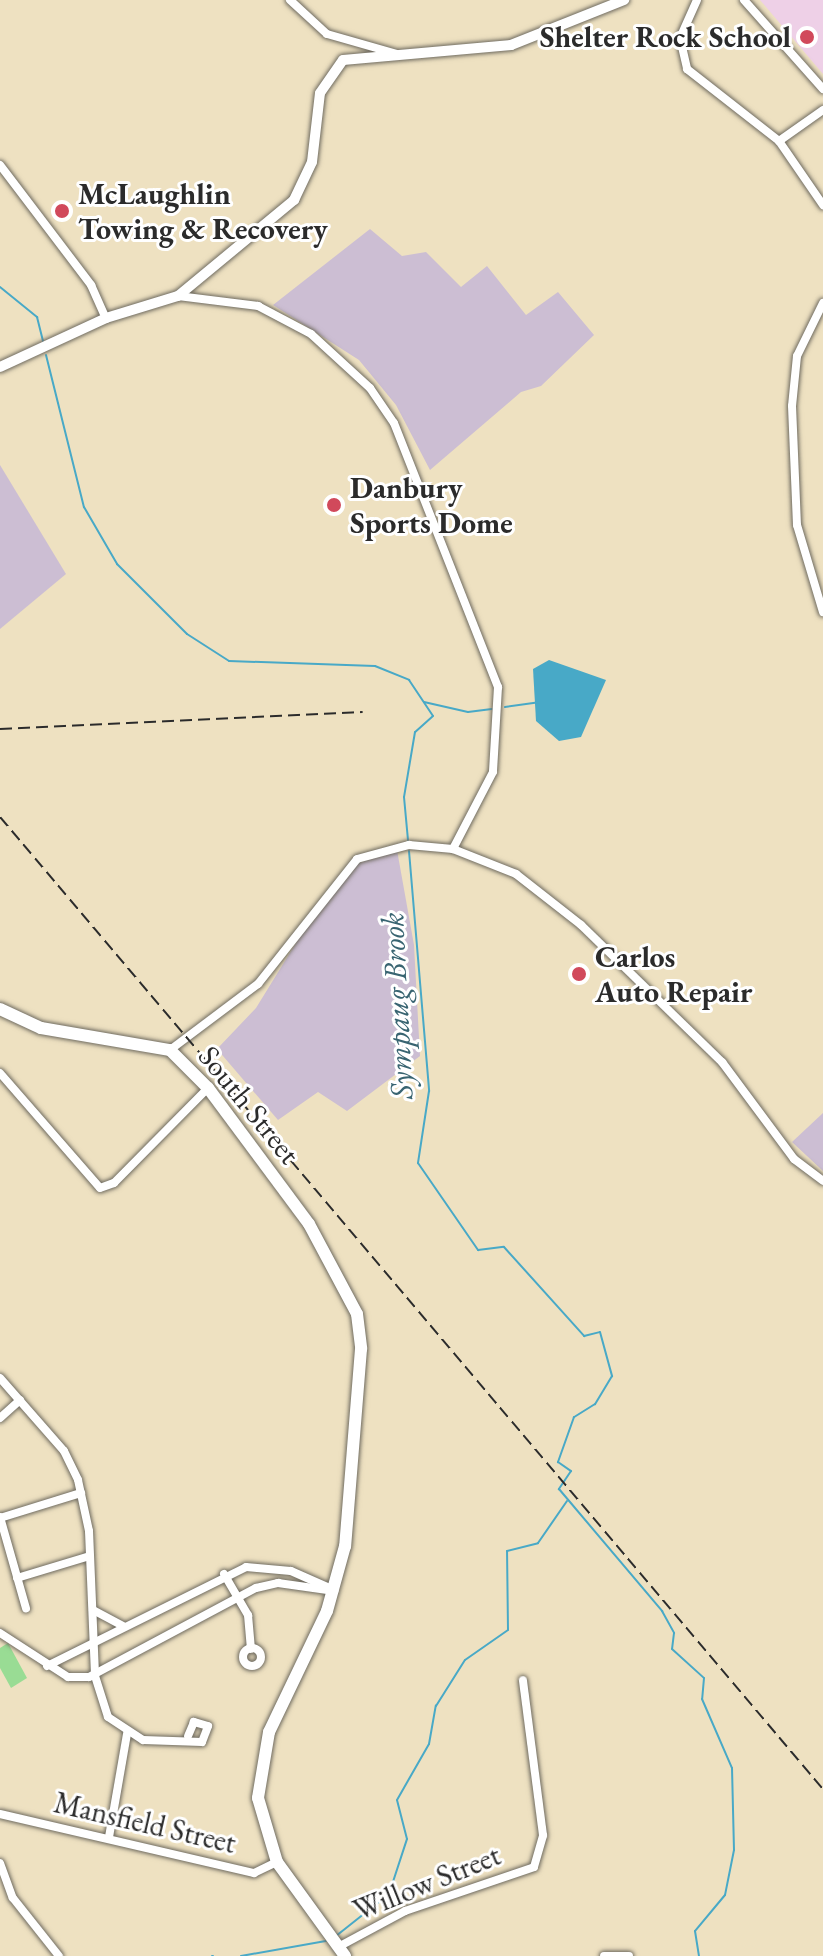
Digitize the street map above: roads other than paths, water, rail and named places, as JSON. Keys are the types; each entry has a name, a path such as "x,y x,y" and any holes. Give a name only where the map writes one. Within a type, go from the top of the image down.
{"main road":[{"name":"South Street","path":"0,1009 41,1028 170,1050 208,1088 330,1254 357,1314 361,1349 349,1521 335,1591 262,1752 259,1808 277,1862 338,1943"}],"street":[{"path":"290,0 327,34 398,54"},
{"path":"0,367 106,318 178,296 294,200 312,162 320,93 331,70 359,54 462,55 511,45 624,0"},
{"path":"697,0 680,38 687,69 779,141 823,205"},
{"path":"744,0 823,89"},
{"path":"779,141 823,110"},
{"path":"0,165 91,285 106,318"},
{"path":"178,296 258,306 311,334 370,388 394,423 498,687 493,772 453,849"},
{"path":"823,303 797,356 792,406 797,525 823,612"},
{"path":"170,1050 258,984 357,859 409,845 453,849 544,892 722,1062 794,1159 823,1181"},
{"path":"0,1073 100,1188 114,1183 208,1088"},
{"path":"0,1378 64,1451 81,1493 90,1556 95,1676 108,1717 127,1734 166,1742 188,1736"},
{"path":"0,1418 20,1400"},
{"path":"26,1608 0,1518 81,1493"},
{"path":"17,1578 90,1556"},
{"path":"47,1666 224,1574 275,1568 335,1591"},
{"path":"224,1574 239,1597 251,1649"},
{"path":"0,1633 27,1645 47,1666 68,1677 95,1676 239,1597 278,1583 335,1591"},
{"path":"93,1610 123,1626"},
{"name":"Willow Street","path":"338,1943 405,1911 534,1867 543,1835 523,1680"},
{"path":"109,1837 127,1734"},
{"name":"Mansfield Street","path":"0,1814 254,1873 277,1862"},
{"path":"0,1863 13,1898 59,1956"},
{"path":"604,1956 629,1956"}],"water":[{"path":"549,660 606,680 581,737 559,741 536,721 533,669"}],"waterway":[{"name":"Sympaug Brook","path":"0,287 37,317 43,341"},
{"name":"Sympaug Brook","path":"46,355 84,507 117,564 187,634 229,661 375,666 409,680 433,716 415,732 404,797 408,840"},
{"path":"424,702 468,712 492,709"},
{"path":"505,707 539,702"},
{"name":"Sympaug Brook","path":"409,851 429,1091 418,1163 478,1250 504,1247 584,1336 600,1332 612,1376 595,1404 574,1417 558,1462 571,1471 559,1489 662,1611 674,1633 672,1649 704,1678 702,1699 732,1768 734,1850 725,1895 695,1931 699,1956"},
{"path":"336,1936 389,1894 407,1839 397,1800 429,1744 436,1706 465,1660 508,1630 507,1551 538,1543 567,1501"},
{"path":"241,1956 326,1941"}],"railway":[{"path":"0,729 363,712"},
{"path":"0,817 823,1789"}],"place":[{"name":"Shelter Rock School","path":"807,37"},
{"name":"McLaughlin Towing & Recovery","path":"62,211"},
{"name":"Danbury Sports Dome","path":"334,505"},
{"name":"Carlos Auto Repair","path":"579,974"}]}
